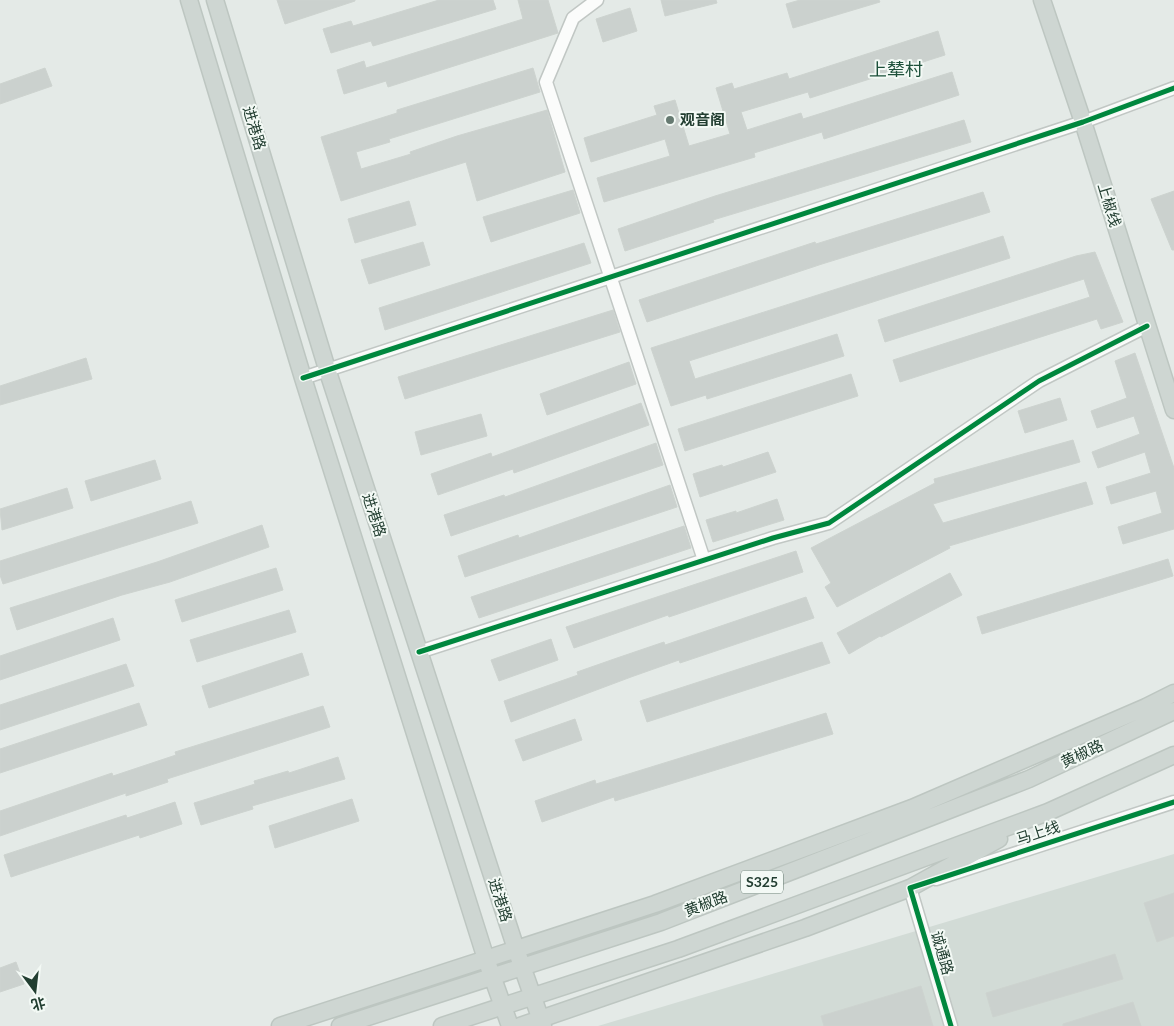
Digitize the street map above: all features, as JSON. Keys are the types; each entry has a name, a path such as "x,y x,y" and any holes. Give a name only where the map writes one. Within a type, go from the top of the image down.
{"main road":[{"name":"进港路","path":"188,0 303,378 486,959 510,1026"},
{"name":"进港路","path":"215,0 327,369 516,949 542,1022"},
{"name":"上椒线","path":"1042,0 1083,122 1174,410"},
{"path":"280,1026 655,904 912,808 1146,707 1174,693"},
{"name":"黄椒路","path":"340,1026 661,922 1029,779 1174,711"},
{"name":"S325","path":"442,1026 678,949 1048,812 1174,755"},
{"path":"520,1026 542,1022 805,928 910,888 1048,812"}],"street":[{"path":"597,0 573,18 546,82 704,560"},
{"path":"303,378 1083,122 1174,88"},
{"path":"419,652 704,560 829,523 1039,381 1147,326"},
{"name":"马上线","path":"910,888 1174,802"},
{"name":"诚通路","path":"910,888 950,1026"}],"shaded area":[{"path":"1174,854 1174,1026 598,1026"}],"building":[{"path":"277,0 355,0 355,1 285,24"},
{"path":"439,0 493,0 496,9 373,46 371,41 331,53 323,29 351,21 353,26"},
{"path":"518,0 548,0 558,33 388,87 386,81 344,94 337,70 364,61 366,68 523,19"},
{"path":"661,0 716,0 717,3 665,16"},
{"path":"800,0 879,0 880,2 793,28 786,4"},
{"path":"630,8 637,31 603,42 596,19"},
{"path":"938,31 945,55 810,98 808,92 741,112 747,130 801,113 803,119 952,72 959,95 824,139 822,132 754,153 755,157 604,202 597,178 670,156 665,139 591,162 584,138 657,115 654,106 675,100 689,146 730,134 716,88 732,83 734,89 787,73 789,79"},
{"path":"45,68 52,86 0,104 0,84"},
{"path":"533,68 540,92 389,139 390,142 356,152 361,169 411,154 410,152 457,136 547,110 565,172 477,201 466,162 341,201 321,137 397,113 397,110"},
{"path":"964,120 971,142 713,220 714,222 625,251 618,229 715,196"},
{"path":"573,190 580,213 491,242 483,217"},
{"path":"1174,191 1174,250 1172,250 1151,199"},
{"path":"983,192 990,212 822,264 647,322 639,300 815,242 816,244"},
{"path":"409,201 416,225 355,243 348,219"},
{"path":"1003,236 1010,258 689,361 695,379 837,334 844,356 707,399 706,395 671,406 651,348"},
{"path":"423,242 430,265 369,284 361,260"},
{"path":"584,243 591,263 385,330 379,308"},
{"path":"1095,252 1123,322 1101,329 1097,319 900,382 893,360 1090,297 1084,279 885,342 878,320 1076,256"},
{"path":"613,310 620,332 405,399 398,377"},
{"path":"1135,353 1174,468 1174,529 1123,544 1118,527 1162,513 1156,491 1111,504 1106,487 1151,473 1145,452 1098,468 1092,452 1140,434 1134,416 1097,428 1091,411 1127,398 1115,361"},
{"path":"86,358 92,379 0,405 0,386"},
{"path":"629,362 636,384 547,415 540,394"},
{"path":"851,374 858,396 685,451 678,429"},
{"path":"1060,398 1067,420 1025,433 1018,411"},
{"path":"641,403 649,425 514,473 513,469 438,495 431,474 491,453 492,457"},
{"path":"481,414 487,436 421,455 415,432"},
{"path":"1073,440 1080,462 933,504 943,523 1086,482 1093,504 949,546 950,548 837,607 825,587 831,583 811,548 935,483 934,479"},
{"path":"656,443 663,465 451,536 444,515 504,495 505,497"},
{"path":"768,452 776,472 700,497 693,474 722,465 723,467"},
{"path":"155,460 161,479 91,501 85,481"},
{"path":"670,485 677,507 465,577 458,556 518,535 519,538"},
{"path":"67,488 73,508 2,530 0,509"},
{"path":"777,499 784,520 713,542 706,520 736,511 736,513"},
{"path":"191,501 198,523 3,584 0,575 0,561"},
{"path":"262,525 269,547 170,582 122,595 17,630 10,608 157,562"},
{"path":"684,526 691,548 479,618 471,597"},
{"path":"796,551 803,572 669,617 668,615 574,648 566,627"},
{"path":"1168,559 1173,576 982,634 977,617"},
{"path":"276,568 283,590 182,622 175,600"},
{"path":"950,573 962,595 880,636 849,654 837,633"},
{"path":"806,597 814,618 680,663 679,660 511,722 504,701 578,675 577,672 617,658 664,642 665,645"},
{"path":"289,610 296,632 197,662 190,640"},
{"path":"113,618 120,640 0,680 0,656"},
{"path":"551,639 558,660 499,681 491,660"},
{"path":"822,642 830,663 647,722 640,701"},
{"path":"302,653 309,675 209,708 202,686"},
{"path":"126,664 134,686 0,730 0,705"},
{"path":"139,703 147,725 0,773 0,749"},
{"path":"323,706 330,727 167,779 168,782 126,796 126,793 0,836 0,811 112,773 113,776 176,755 175,752"},
{"path":"826,713 833,734 615,801 614,797 542,822 535,801 595,780 596,784"},
{"path":"575,719 582,740 523,761 515,740"},
{"path":"338,757 345,779 252,806 253,809 201,825 194,803 255,784 254,781 288,771 289,773"},
{"path":"352,799 359,821 275,848 269,826"},
{"path":"175,802 182,824 140,838 139,835 11,877 4,855 126,815 127,818"},
{"path":"1174,893 1174,936 1157,942 1144,903"},
{"path":"1115,954 1123,979 993,1017 986,993"},
{"path":"16,962 24,984 0,992 0,968"},
{"path":"921,986 933,1026 824,1026 821,1016"},
{"path":"1133,1002 1141,1026 1063,1026 1063,1024"}],"cycle path":[{"path":"303,378 1083,122 1174,88"},
{"path":"419,652 773,538 829,523 1039,381 1147,326"},
{"path":"951,1026 910,888 1174,802"}],"place":[{"name":"观音阁","path":"670,120"}],"district":[{"name":"上辇村","path":"896,70"}]}
